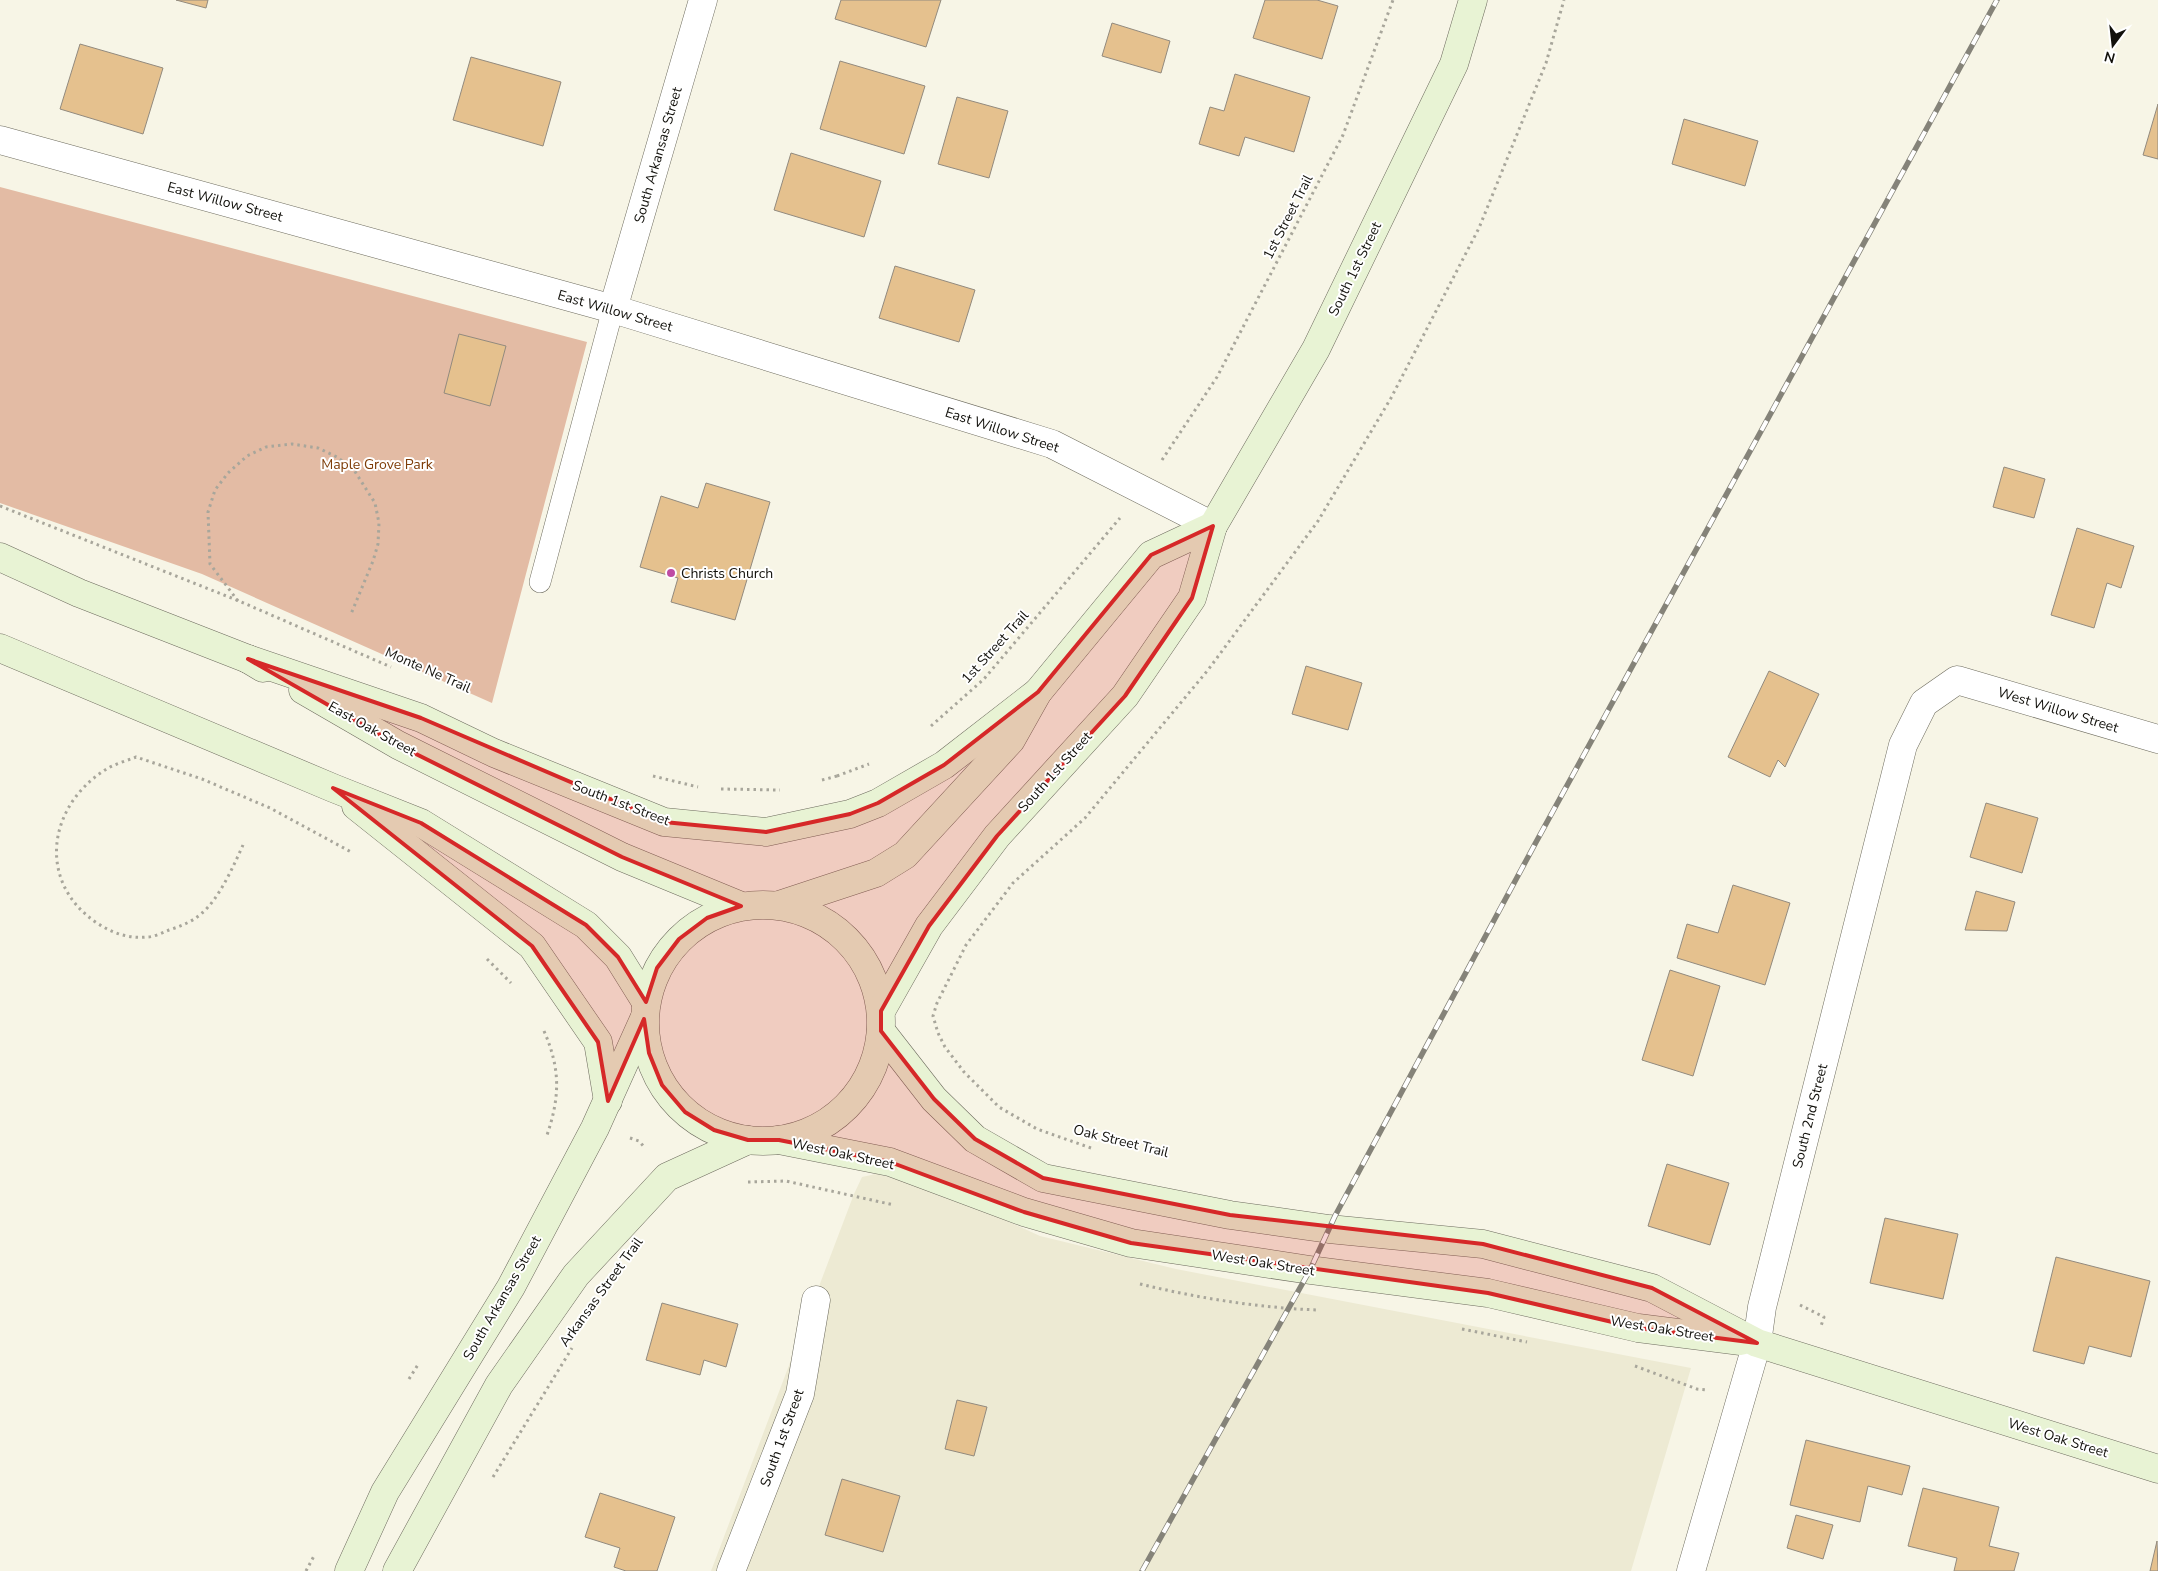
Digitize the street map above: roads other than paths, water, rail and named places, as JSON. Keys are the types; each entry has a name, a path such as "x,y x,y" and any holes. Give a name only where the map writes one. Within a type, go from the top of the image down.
{"street":[{"name":"South Arkansas Street","path":"613,310 702,0"},
{"name":"South 1st Street","path":"881,1021 929,926 997,836 1125,696 1192,598 1213,526 1316,349 1454,64 1473,0"},
{"name":"East Willow Street","path":"0,140 613,310 1052,444 1213,526"},
{"name":"South 1st Street","path":"780,905 876,873 905,855 1011,740 1038,692 1151,555 1213,526"},
{"name":"East Oak Street","path":"0,557 79,593 248,659 415,754 622,857 741,906"},
{"path":"0,648 421,823 586,925 618,957 645,1011 649,1053 662,1085 685,1112 714,1130 748,1140 779,1140 810,1131 838,1114 860,1091 875,1062 881,1021 874,981 859,953 837,930 810,914 780,905 741,906"},
{"name":"South 1st Street","path":"248,659 421,718 494,753 664,822 766,832 850,814 878,803 944,765 1038,692"},
{"name":"West Willow Street","path":"1957,680 2158,740"},
{"name":"South 2nd Street","path":"1691,1571 1757,1343 1762,1307 1903,746 1924,703 1957,680"},
{"path":"333,788 532,946 598,1042 608,1101"},
{"name":"South Arkansas Street","path":"349,1571 385,1492 511,1287 608,1101 645,1011 657,968 678,939 707,918 741,906"},
{"name":"West Oak Street","path":"881,1021 934,1100 975,1139 1043,1178 1230,1215 1329,1228 1483,1244 1652,1288 1757,1343 2158,1469"},
{"path":"397,1571 499,1385 576,1275 667,1177 748,1140"},
{"name":"West Oak Street","path":"779,1140 890,1162 1024,1212 1131,1243 1310,1270 1488,1293 1638,1328 1757,1343"},
{"name":"South 1st Street","path":"731,1571 800,1394 816,1300"}],"lane":[{"path":"540,582 613,310"}],"railway":[{"path":"1142,1571 1310,1270 1335,1216 1535,844 1997,0"}],"place":[{"name":"Christs Church","path":"671,573"}],"park label":[{"name":"Maple Grove Park","path":"377,464"}]}
